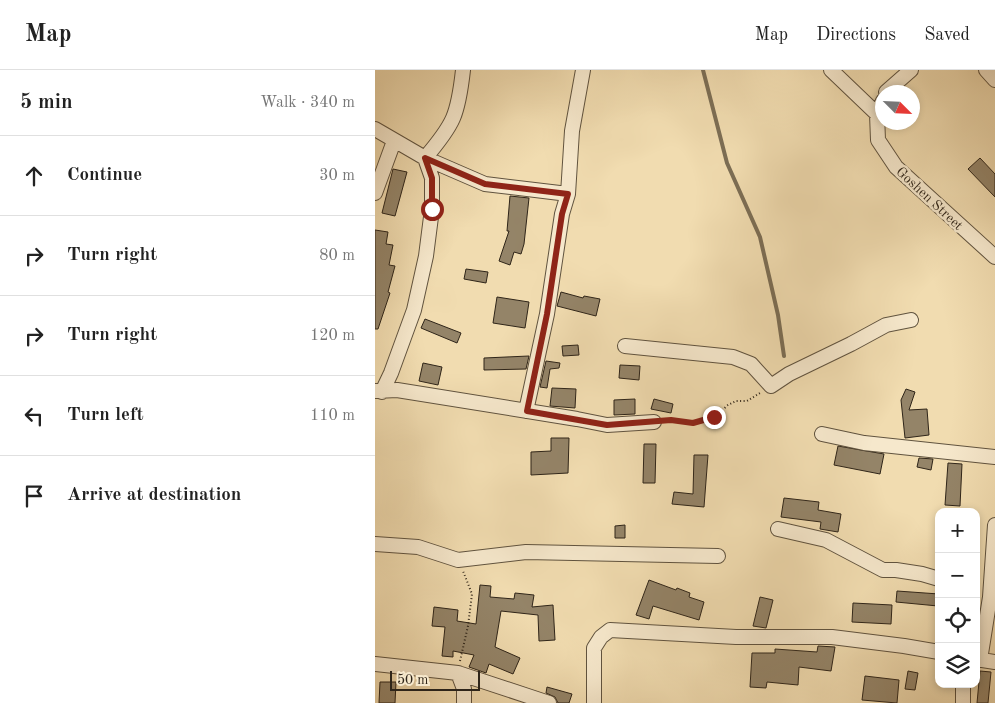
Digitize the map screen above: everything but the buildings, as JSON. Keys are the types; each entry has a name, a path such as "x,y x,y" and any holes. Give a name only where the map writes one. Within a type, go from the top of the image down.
{"street":[{"path":"425,158 452,124 458,108 463,70"},
{"path":"527,411 547,314 562,214 568,194 572,130 583,70"},
{"path":"831,70 875,104"},
{"path":"894,85 911,70"},
{"path":"986,70 995,80"},
{"path":"375,129 425,158 485,184 568,194"},
{"name":"Goshen Street","path":"878,130 877,140 896,167 995,257"},
{"path":"375,193 393,141"},
{"path":"379,392 391,373 414,310 426,256 432,209 432,178 425,158"},
{"path":"625,346 733,357 751,364 771,386 789,374 851,344 885,324 911,320"},
{"path":"379,392 397,390 607,425 654,422"},
{"path":"822,434 864,443 995,457"},
{"path":"980,651 992,597 995,525"},
{"path":"778,529 826,540 883,570 922,574 935,578"},
{"path":"375,544 418,547 458,560 526,552 718,556"},
{"path":"980,593 992,597"},
{"path":"594,703 594,648 601,637 610,630 736,637 832,637 935,651"},
{"path":"980,660 995,662"},
{"path":"375,664 457,673 549,703"},
{"path":"457,673 464,689 464,703"},
{"path":"963,688 963,703"}],"path":[{"path":"654,422 671,420 693,423 714,417 728,405 736,401 747,401 771,386"},
{"path":"457,673 468,626 472,594 458,560"}],"waterway":[{"path":"703,70 727,163 760,237 778,315 784,356"}],"route":[{"path":"432,209 432,178 425,158 485,184 568,194 562,214 547,314 527,411 607,425 671,420 693,423 714,417"}]}
